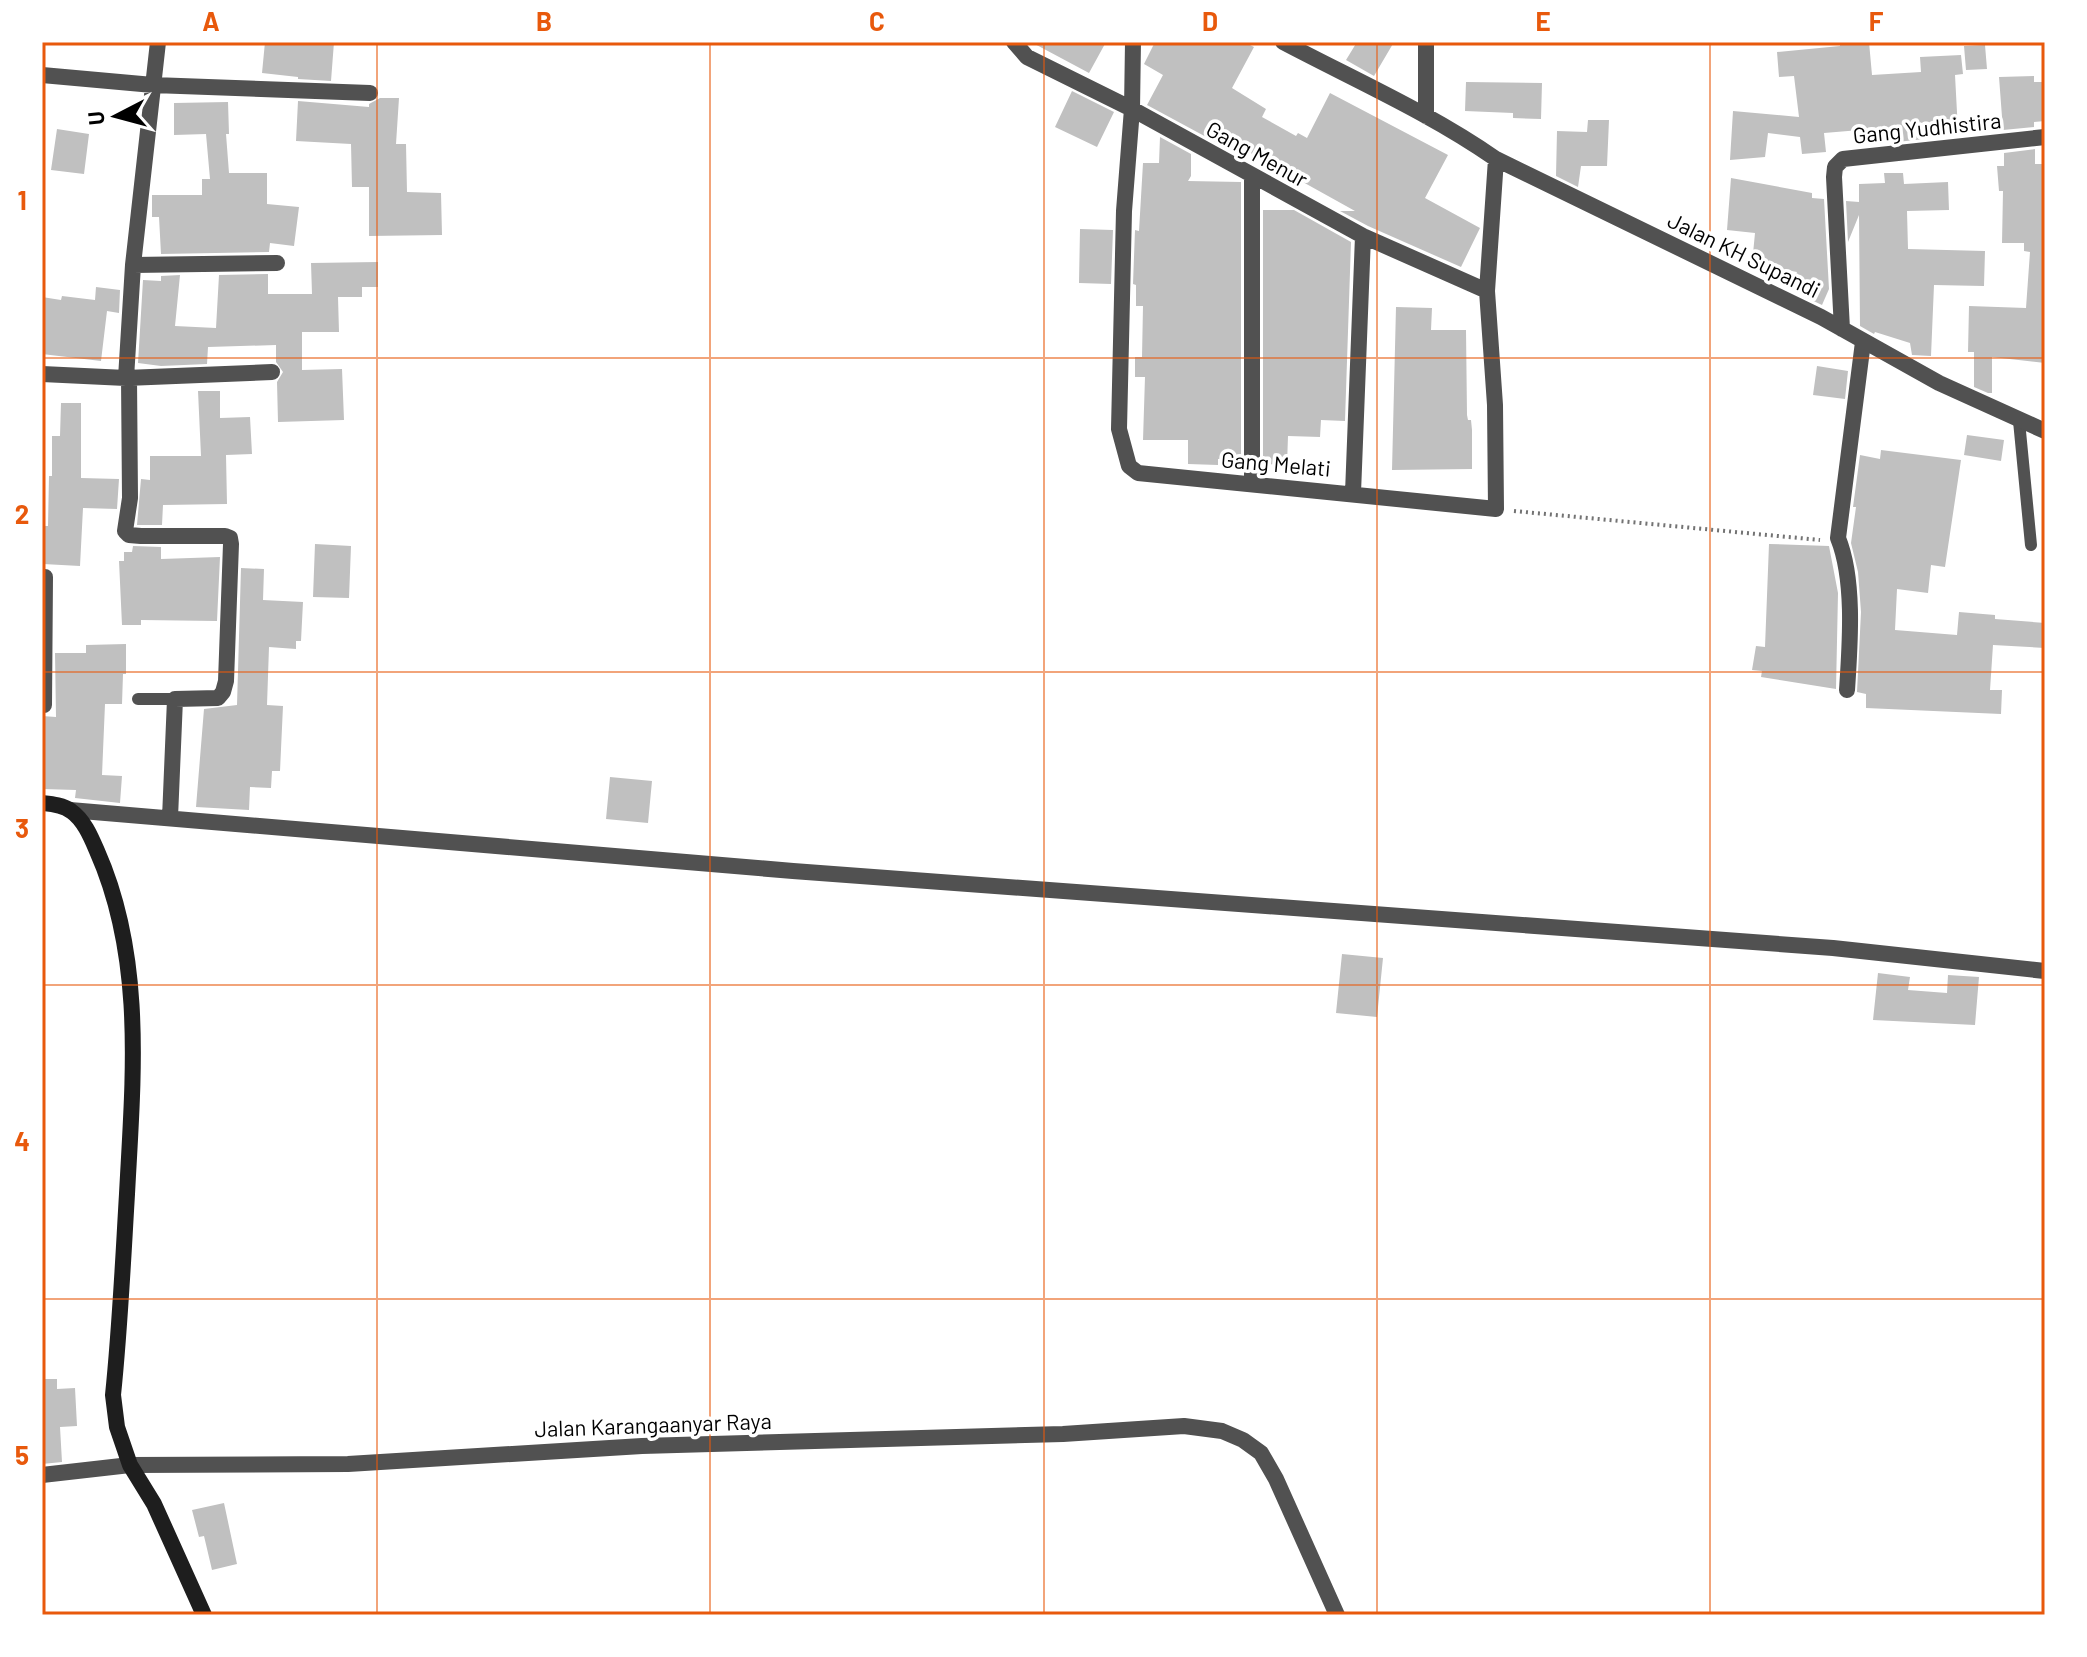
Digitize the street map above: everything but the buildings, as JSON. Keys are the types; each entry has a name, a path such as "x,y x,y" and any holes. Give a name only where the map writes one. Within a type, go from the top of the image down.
{"main road":[{"path":"42,803 70,810 90,834 118,907 130,977 133,1026 129,1157 113,1395 117,1427 130,1465 154,1504 204,1615"}],"street":[{"path":"158,42 133,265 128,378 130,498 125,531 129,535 141,536 225,536 230,538 231,544 226,681 218,698 175,699 170,818"},
{"name":"Gang Menur","path":"1014,42 1027,57 1132,109 1252,178 1363,236 1487,291"},
{"name":"Gang Melati","path":"1133,42 1119,429 1129,466 1138,473 1496,509"},
{"path":"1283,42 1426,116 1426,42"},
{"path":"42,75 153,85 370,93"},
{"name":"Jalan KH Supandi","path":"1426,116 1496,159 1842,329 1939,383 2045,431"},
{"name":"Gang Yudhistira","path":"1842,329 1834,177 1835,167 1843,159 2045,137"},
{"path":"1496,159 1487,291 1495,405 1496,509"},
{"path":"1252,178 1252,483"},
{"path":"1353,493 1363,236"},
{"path":"133,265 277,263"},
{"path":"1847,690 1846,566 1838,538 1863,342"},
{"path":"42,374 128,378 272,372"},
{"path":"42,577 45,577 44,705"},
{"path":"70,810 793,871 1833,948 2045,971"},
{"name":"Jalan Karangaanyar Raya","path":"42,1475 130,1465 348,1464 642,1446 1063,1434 1184,1426 1222,1431 1243,1440 1261,1453 1276,1479 1337,1615"}],"lane":[{"path":"2019,421 2031,545"},
{"path":"138,699 175,699"}],"path":[{"path":"1496,509 1813,540 1838,538"}]}
